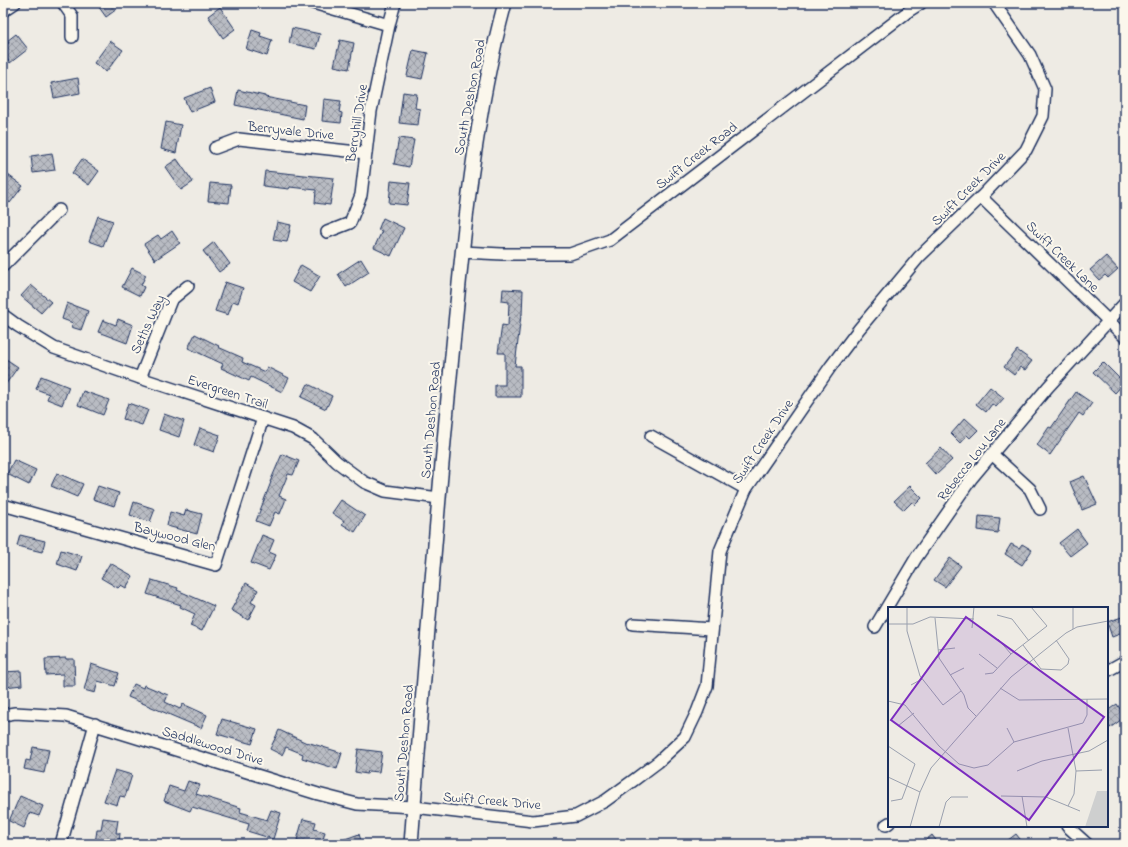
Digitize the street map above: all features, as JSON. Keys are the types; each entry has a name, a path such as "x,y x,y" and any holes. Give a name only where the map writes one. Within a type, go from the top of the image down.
{"street":[{"path":"3,11 15,3"},
{"path":"63,3 72,16 72,37"},
{"path":"313,3 389,25"},
{"name":"Berryhill Drive","path":"327,232 350,223 361,195 371,111 395,3"},
{"name":"South Deshon Road","path":"411,844 439,498 462,252 474,150 494,47 505,3"},
{"name":"Swift Creek Road","path":"462,252 502,254 570,254 610,240 921,3"},
{"name":"Swift Creek Drive","path":"414,807 534,821 576,816 605,801 658,762 685,737 697,712 706,686 720,551 746,489 859,329 919,257 981,197 1026,150 1043,116 1045,89 1030,55 994,3"},
{"name":"Berryvale Drive","path":"215,148 238,139 366,153"},
{"name":"Swift Creek Lane","path":"981,197 1125,336"},
{"path":"3,266 59,210"},
{"name":"Seths Way","path":"140,378 172,300 188,286"},
{"name":"Rebecca Lou Lane","path":"875,628 916,558 971,479 1048,388 1125,303"},
{"name":"Evergreen Trail","path":"3,315 54,348 293,428 313,439 337,462 364,482 385,490 439,498"},
{"name":"Baywood Glen","path":"3,505 216,565 263,418"},
{"path":"651,436 746,489"},
{"path":"992,454 1030,488 1040,509"},
{"path":"633,624 712,629"},
{"path":"1108,670 1125,661"},
{"name":"Saddlewood Drive","path":"3,715 15,713 66,716 318,794 357,804 414,807"},
{"path":"61,844 95,724"},
{"path":"1067,827 1087,844"}],"building":[{"path":"96,3 113,3 117,9 106,17"},
{"path":"220,7 235,29 223,38 208,16"},
{"path":"292,28 320,34 316,49 289,43"},
{"path":"252,30 261,33 260,36 272,40 267,56 246,49"},
{"path":"16,34 28,49 10,63 3,53 3,48 9,43 7,41"},
{"path":"340,40 354,43 349,69 334,66"},
{"path":"110,41 123,50 106,72 94,63"},
{"path":"413,50 428,53 422,79 407,76"},
{"path":"78,78 80,93 54,98 51,83"},
{"path":"210,88 215,102 190,112 184,98"},
{"path":"238,90 305,105 303,119 235,105"},
{"path":"403,92 417,94 415,108 420,109 418,125 399,123"},
{"path":"324,99 341,101 339,112 342,113 341,123 322,121"},
{"path":"166,122 181,125 176,153 161,149"},
{"path":"399,138 414,140 409,167 394,164"},
{"path":"52,153 55,170 33,173 31,156"},
{"path":"82,159 99,171 89,185 72,173"},
{"path":"177,159 193,182 181,190 165,167"},
{"path":"265,171 334,178 330,205 315,203 316,190 263,186"},
{"path":"8,175 23,186 10,203 3,198 3,182"},
{"path":"391,181 410,183 407,205 389,203"},
{"path":"210,183 231,185 229,203 208,201"},
{"path":"98,216 113,221 103,246 89,241"},
{"path":"383,218 404,228 391,256 374,248 382,231 378,230"},
{"path":"277,222 291,225 287,242 273,240"},
{"path":"172,231 180,243 155,260 144,244 158,235 161,239"},
{"path":"214,242 230,264 219,272 203,251"},
{"path":"1106,256 1118,269 1108,278 1105,275 1099,280 1090,270"},
{"path":"361,259 369,272 346,287 338,274"},
{"path":"301,265 320,276 310,292 292,282"},
{"path":"132,268 146,275 141,285 144,287 140,296 122,287"},
{"path":"225,282 243,288 238,303 233,301 228,315 215,311"},
{"path":"31,285 51,302 41,313 21,296"},
{"path":"503,289 523,290 522,315 515,366 521,366 521,397 495,397 495,385 505,385 505,353 498,353 502,325 508,326 509,302 502,301"},
{"path":"67,303 88,311 81,330 71,327 73,323 62,319"},
{"path":"118,319 133,325 127,343 98,332 103,320 116,325"},
{"path":"195,334 219,346 218,347 243,358 242,362 265,372 267,367 289,378 282,392 251,377 249,381 221,368 223,364 188,348"},
{"path":"1017,350 1032,361 1025,370 1020,367 1014,375 1004,367"},
{"path":"3,357 18,367 3,388"},
{"path":"1103,362 1124,383 1115,393 1093,372"},
{"path":"41,376 69,387 62,405 47,399 49,394 36,389"},
{"path":"308,384 332,396 326,409 301,397"},
{"path":"990,387 1004,398 996,407 992,404 986,412 976,404"},
{"path":"83,391 109,400 103,415 78,405"},
{"path":"1076,392 1092,403 1083,416 1079,413 1050,455 1037,445 1049,427 1051,428"},
{"path":"128,403 148,410 142,425 123,419"},
{"path":"164,414 184,421 179,437 159,430"},
{"path":"965,418 978,430 970,438 967,435 960,443 951,434"},
{"path":"200,428 220,435 214,452 194,445"},
{"path":"941,448 952,460 936,475 925,463"},
{"path":"282,454 299,461 293,475 288,474 279,496 286,499 280,514 275,512 269,526 256,521"},
{"path":"14,460 36,470 29,485 7,474"},
{"path":"57,473 83,484 77,497 51,486"},
{"path":"1084,476 1097,504 1082,510 1070,482"},
{"path":"98,486 119,493 114,506 93,499"},
{"path":"910,486 922,498 915,505 912,502 904,510 894,501"},
{"path":"341,500 365,516 355,532 342,524 344,521 332,513"},
{"path":"134,502 155,509 150,522 130,515"},
{"path":"186,510 202,514 197,534 167,526 170,512 184,516"},
{"path":"979,516 1000,518 998,533 978,530"},
{"path":"1077,529 1087,543 1070,556 1059,543"},
{"path":"20,535 45,541 42,552 17,546"},
{"path":"262,535 274,540 269,552 276,555 269,570 251,563"},
{"path":"1011,544 1019,548 1022,544 1032,550 1022,565 1005,554"},
{"path":"61,550 82,556 77,571 57,564"},
{"path":"950,558 961,566 945,587 934,580"},
{"path":"110,563 133,576 126,588 121,585 118,588 101,578"},
{"path":"152,580 178,588 177,590 214,606 202,631 190,626 195,614 180,607 181,605 147,594"},
{"path":"246,583 258,590 251,602 256,605 248,620 231,610"},
{"path":"1125,616 1125,632 1112,637 1108,622"},
{"path":"45,659 74,659 75,686 63,686 63,674 46,675"},
{"path":"91,664 119,673 115,686 98,681 95,693 84,690"},
{"path":"21,671 22,685 5,687 3,672"},
{"path":"134,684 143,688 144,685 168,695 165,702 180,709 183,704 207,715 201,728 128,697"},
{"path":"1117,704 1125,717 1108,729 1108,710"},
{"path":"222,719 257,729 252,744 217,734"},
{"path":"279,730 307,743 342,753 337,769 302,758 303,754 286,747 282,755 270,749"},
{"path":"33,747 49,750 44,773 24,769 26,760 30,761"},
{"path":"358,749 382,752 379,772 368,771 367,774 355,772"},
{"path":"115,770 132,775 125,797 120,796 117,805 104,801"},
{"path":"188,781 200,785 196,794 241,808 240,812 267,820 271,810 281,813 273,839 247,831 249,824 192,807 190,811 164,801 169,786 184,791"},
{"path":"20,796 43,806 39,816 30,813 24,828 9,821"},
{"path":"103,818 118,820 116,833 120,833 119,844 95,843 97,830 101,830"},
{"path":"303,819 316,822 314,829 325,832 322,844 312,844 297,840"},
{"path":"359,834 362,844 334,843"},
{"path":"1016,834 1024,844 1003,844"},
{"path":"932,835 939,844 921,844"}]}
